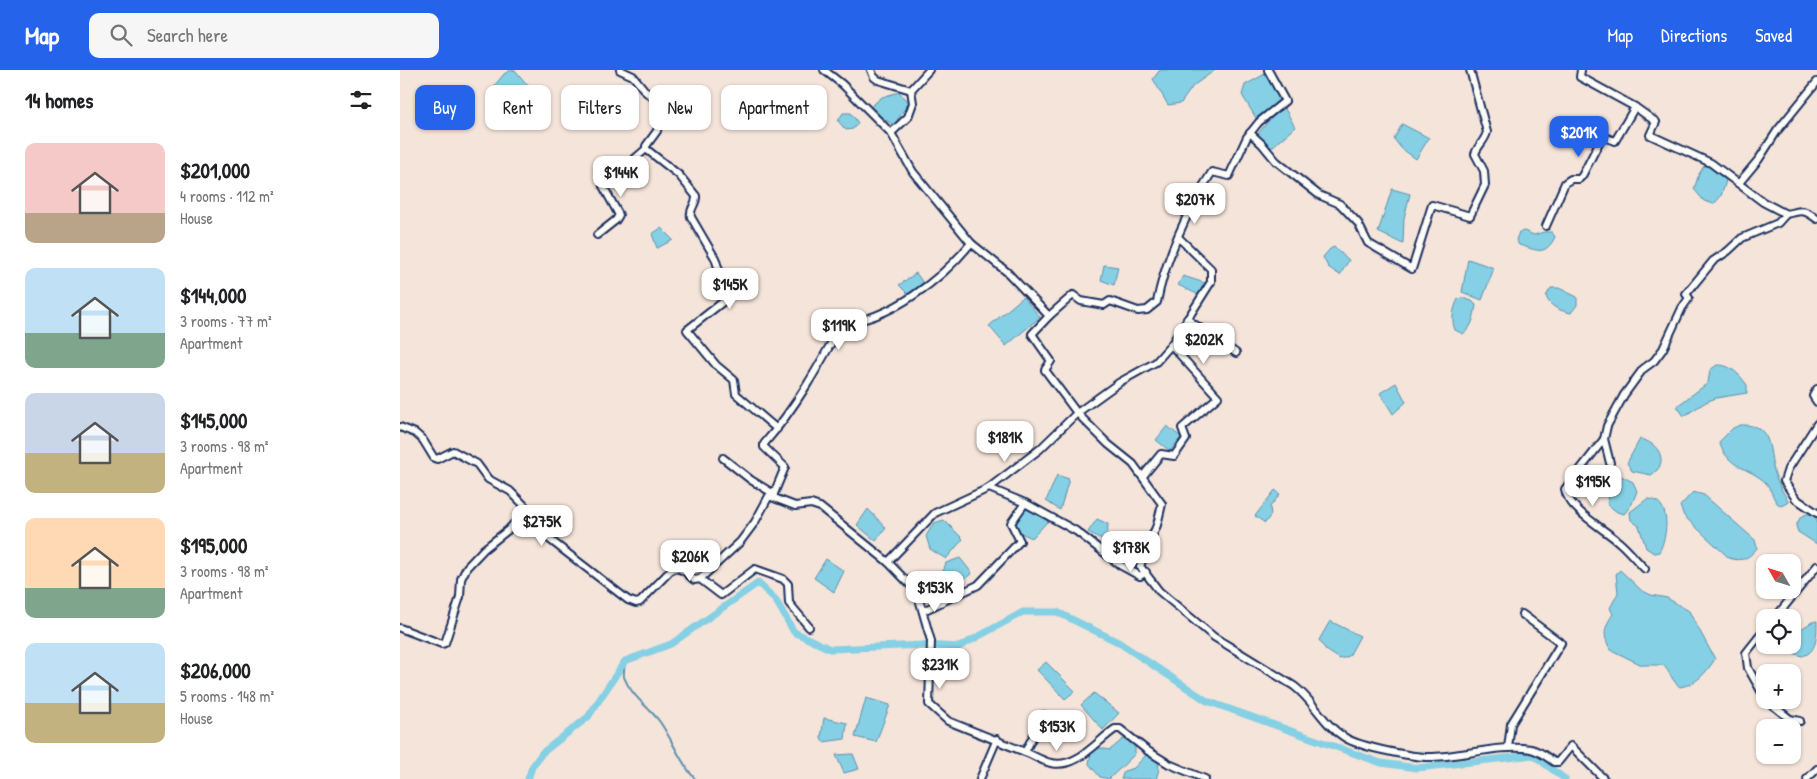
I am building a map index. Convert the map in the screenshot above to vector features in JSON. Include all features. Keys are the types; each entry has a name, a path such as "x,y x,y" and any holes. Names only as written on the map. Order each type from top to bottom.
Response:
{"street":[{"path":"597,235 616,220 619,215 603,186 646,149 646,146 657,131 660,118 665,112 666,107 646,92 633,76 620,70"},
{"path":"824,70 842,84 890,134 913,172 971,243 1007,272 1049,316"},
{"path":"871,70 874,77 878,80 911,90"},
{"path":"911,90 929,70"},
{"path":"1268,70 1285,101 1259,122 1250,134 1229,176 1212,172 1197,194 1161,283 1157,302 1147,310 1138,311 1110,301 1104,305 1081,301 1073,294 1032,334 1051,361 1045,370 1077,413 1143,476 1162,504 1140,566 1159,591 1214,637 1234,651 1268,668 1306,695 1323,720 1345,738 1377,748 1430,757 1508,748 1532,750 1544,754 1554,762 1558,762 1571,746 1604,779"},
{"path":"1250,134 1262,144 1276,162 1320,195 1340,204 1358,222 1368,243 1412,269 1432,205 1470,216 1485,186 1484,171 1475,154 1485,140 1487,132 1470,70"},
{"path":"1580,70 1580,77 1636,107 1656,122 1650,135 1711,163 1763,202 1786,214"},
{"path":"1738,183 1759,159 1784,122 1817,82"},
{"path":"890,134 908,117 914,104 911,90"},
{"path":"1546,226 1565,183 1571,179 1579,179 1582,176 1600,141 1604,137 1615,141 1636,107"},
{"path":"646,149 679,175 696,196 690,212 691,217 715,258 727,295 724,301 687,330 716,365 734,380 736,394 777,429"},
{"path":"1610,463 1604,439 1605,432 1624,394 1643,369 1648,367 1663,349 1682,308 1689,298 1686,294 1706,266 1742,238 1778,224 1786,214 1800,210 1807,211 1817,219"},
{"path":"888,562 935,513 989,488 1040,449 1077,413 1120,382 1156,362 1171,345 1211,282 1210,269 1179,238"},
{"path":"522,515 522,518 628,600 636,603 640,602 672,569 679,568 694,580 700,579 740,542 755,522 767,497 773,495 786,467 764,447 764,444 804,392 842,323 859,322 880,314 915,294 960,256 971,243"},
{"path":"1187,319 1236,353"},
{"path":"1143,476 1162,453 1174,456 1186,439 1182,428 1218,398 1171,345"},
{"path":"1817,389 1814,396 1817,402"},
{"path":"1817,424 1788,470 1784,481 1796,499 1817,513"},
{"path":"400,427 415,433 423,440 434,458 437,459 453,452 477,464 488,479 510,491 524,505 522,515 508,530 484,549 468,567 461,580 460,597 445,643 400,628"},
{"path":"1604,439 1565,489 1566,495 1576,508 1620,543 1645,569"},
{"path":"722,458 773,495 795,506 811,504 820,507 888,562 917,592 931,641 929,704 948,721 1051,763 1069,762 1088,751 1115,729 1120,729 1148,751 1169,764 1204,779"},
{"path":"989,488 1076,530 1101,551 1140,576 1146,572"},
{"path":"923,611 978,585 1020,541 1011,523 1025,504"},
{"path":"1782,609 1817,566"},
{"path":"700,579 721,595 755,569 783,579 788,584 789,603 809,628"},
{"path":"1508,748 1511,724 1561,643 1522,614"},
{"path":"1756,641 1746,653 1748,668 1756,682"},
{"path":"1778,709 1790,719"},
{"path":"1025,752 1044,715"},
{"path":"980,779 997,740"},
{"path":"1807,779 1817,770"}],"water":[{"path":"515,70 527,85 495,85 504,74"},
{"path":"1160,70 1215,70 1193,86 1181,103 1168,105 1153,79"},
{"path":"1265,74 1280,100 1256,118 1242,95 1245,85"},
{"path":"899,92 909,102 894,125 868,109 882,97"},
{"path":"1284,107 1295,127 1271,148 1257,135 1270,119"},
{"path":"843,113 851,113 858,123 853,129 846,130 838,121"},
{"path":"1402,124 1429,138 1416,159 1401,148 1394,139"},
{"path":"1704,166 1708,166 1726,181 1721,196 1714,204 1704,201 1694,189"},
{"path":"1392,189 1410,194 1404,218 1403,244 1378,232"},
{"path":"661,228 673,240 657,248 652,234"},
{"path":"1524,231 1534,235 1552,232 1555,237 1544,250 1536,250 1519,245 1516,240 1519,232"},
{"path":"1334,247 1349,260 1340,275 1328,267 1323,257"},
{"path":"1468,259 1494,268 1482,300 1462,292"},
{"path":"1104,265 1118,267 1114,285 1101,280"},
{"path":"916,273 923,283 908,294 899,285"},
{"path":"1183,276 1208,284 1201,296 1178,285"},
{"path":"1551,288 1559,288 1577,297 1577,305 1571,313 1559,310 1550,303 1546,296"},
{"path":"1023,297 1040,317 1006,346 989,326"},
{"path":"1462,298 1472,301 1476,305 1471,325 1463,334 1455,330 1453,318 1456,303 1458,299"},
{"path":"1717,365 1726,366 1738,374 1747,385 1747,393 1716,398 1684,416 1677,406 1708,383 1710,370"},
{"path":"1396,383 1406,402 1393,414 1380,393"},
{"path":"1740,425 1760,429 1765,435 1776,477 1789,502 1781,506 1778,504 1766,483 1734,463 1723,451 1719,442 1733,428"},
{"path":"1167,426 1181,437 1170,451 1156,440"},
{"path":"1640,439 1652,444 1660,454 1660,465 1651,475 1632,471 1627,463"},
{"path":"1617,474 1633,482 1637,491 1632,504 1624,514 1617,512 1607,504 1613,477"},
{"path":"1057,475 1069,479 1060,510 1046,501"},
{"path":"1275,490 1280,494 1270,507 1271,515 1265,523 1255,516"},
{"path":"1693,492 1704,495 1755,540 1757,548 1751,555 1745,559 1738,560 1729,558 1684,516 1680,506"},
{"path":"1647,499 1655,500 1661,505 1666,519 1662,545 1659,552 1654,553 1646,548 1639,526 1631,520 1630,512"},
{"path":"1026,507 1048,521 1032,538 1021,533 1016,524"},
{"path":"868,509 886,528 876,541 857,525"},
{"path":"1806,514 1811,514 1817,518 1817,544 1798,532 1796,526 1800,518"},
{"path":"1097,519 1108,524 1107,542 1088,532"},
{"path":"944,520 963,539 946,559 930,549 926,536 934,523"},
{"path":"960,558 972,573 955,587 942,574 946,563"},
{"path":"826,559 844,571 834,592 814,578"},
{"path":"1620,570 1641,590 1651,595 1667,598 1689,611 1715,659 1696,681 1680,687 1663,665 1642,665 1611,650 1606,640 1605,632 1613,614 1610,608 1618,593 1616,574"},
{"path":"934,578 941,579 947,590 942,596 936,598 928,584"},
{"path":"1330,621 1360,636 1349,656 1340,659 1326,650 1319,640"},
{"path":"1817,621 1817,632 1813,648 1802,656 1796,654 1801,654 1801,629"},
{"path":"1046,662 1075,691 1065,699 1037,670"},
{"path":"1094,693 1119,713 1103,730 1081,705"},
{"path":"866,698 890,705 876,742 855,737"},
{"path":"824,718 847,723 845,739 823,742 821,737"},
{"path":"1123,739 1131,741 1135,746 1135,754 1109,779 1100,777 1089,764 1091,752 1099,748 1110,750"},
{"path":"853,754 859,769 844,773 836,755"},
{"path":"1146,755 1149,755 1158,762 1159,769 1156,779 1121,779 1124,771 1134,768"}],"waterway":[{"path":"528,779 532,767 542,753 588,717 625,661 671,644 758,583 775,599 794,632 830,649 924,645 959,647 1023,612 1057,612 1118,642 1207,701 1381,763 1417,768 1533,755 1565,779"},
{"path":"625,661 624,677 627,684 660,722 685,766 695,779"}]}
